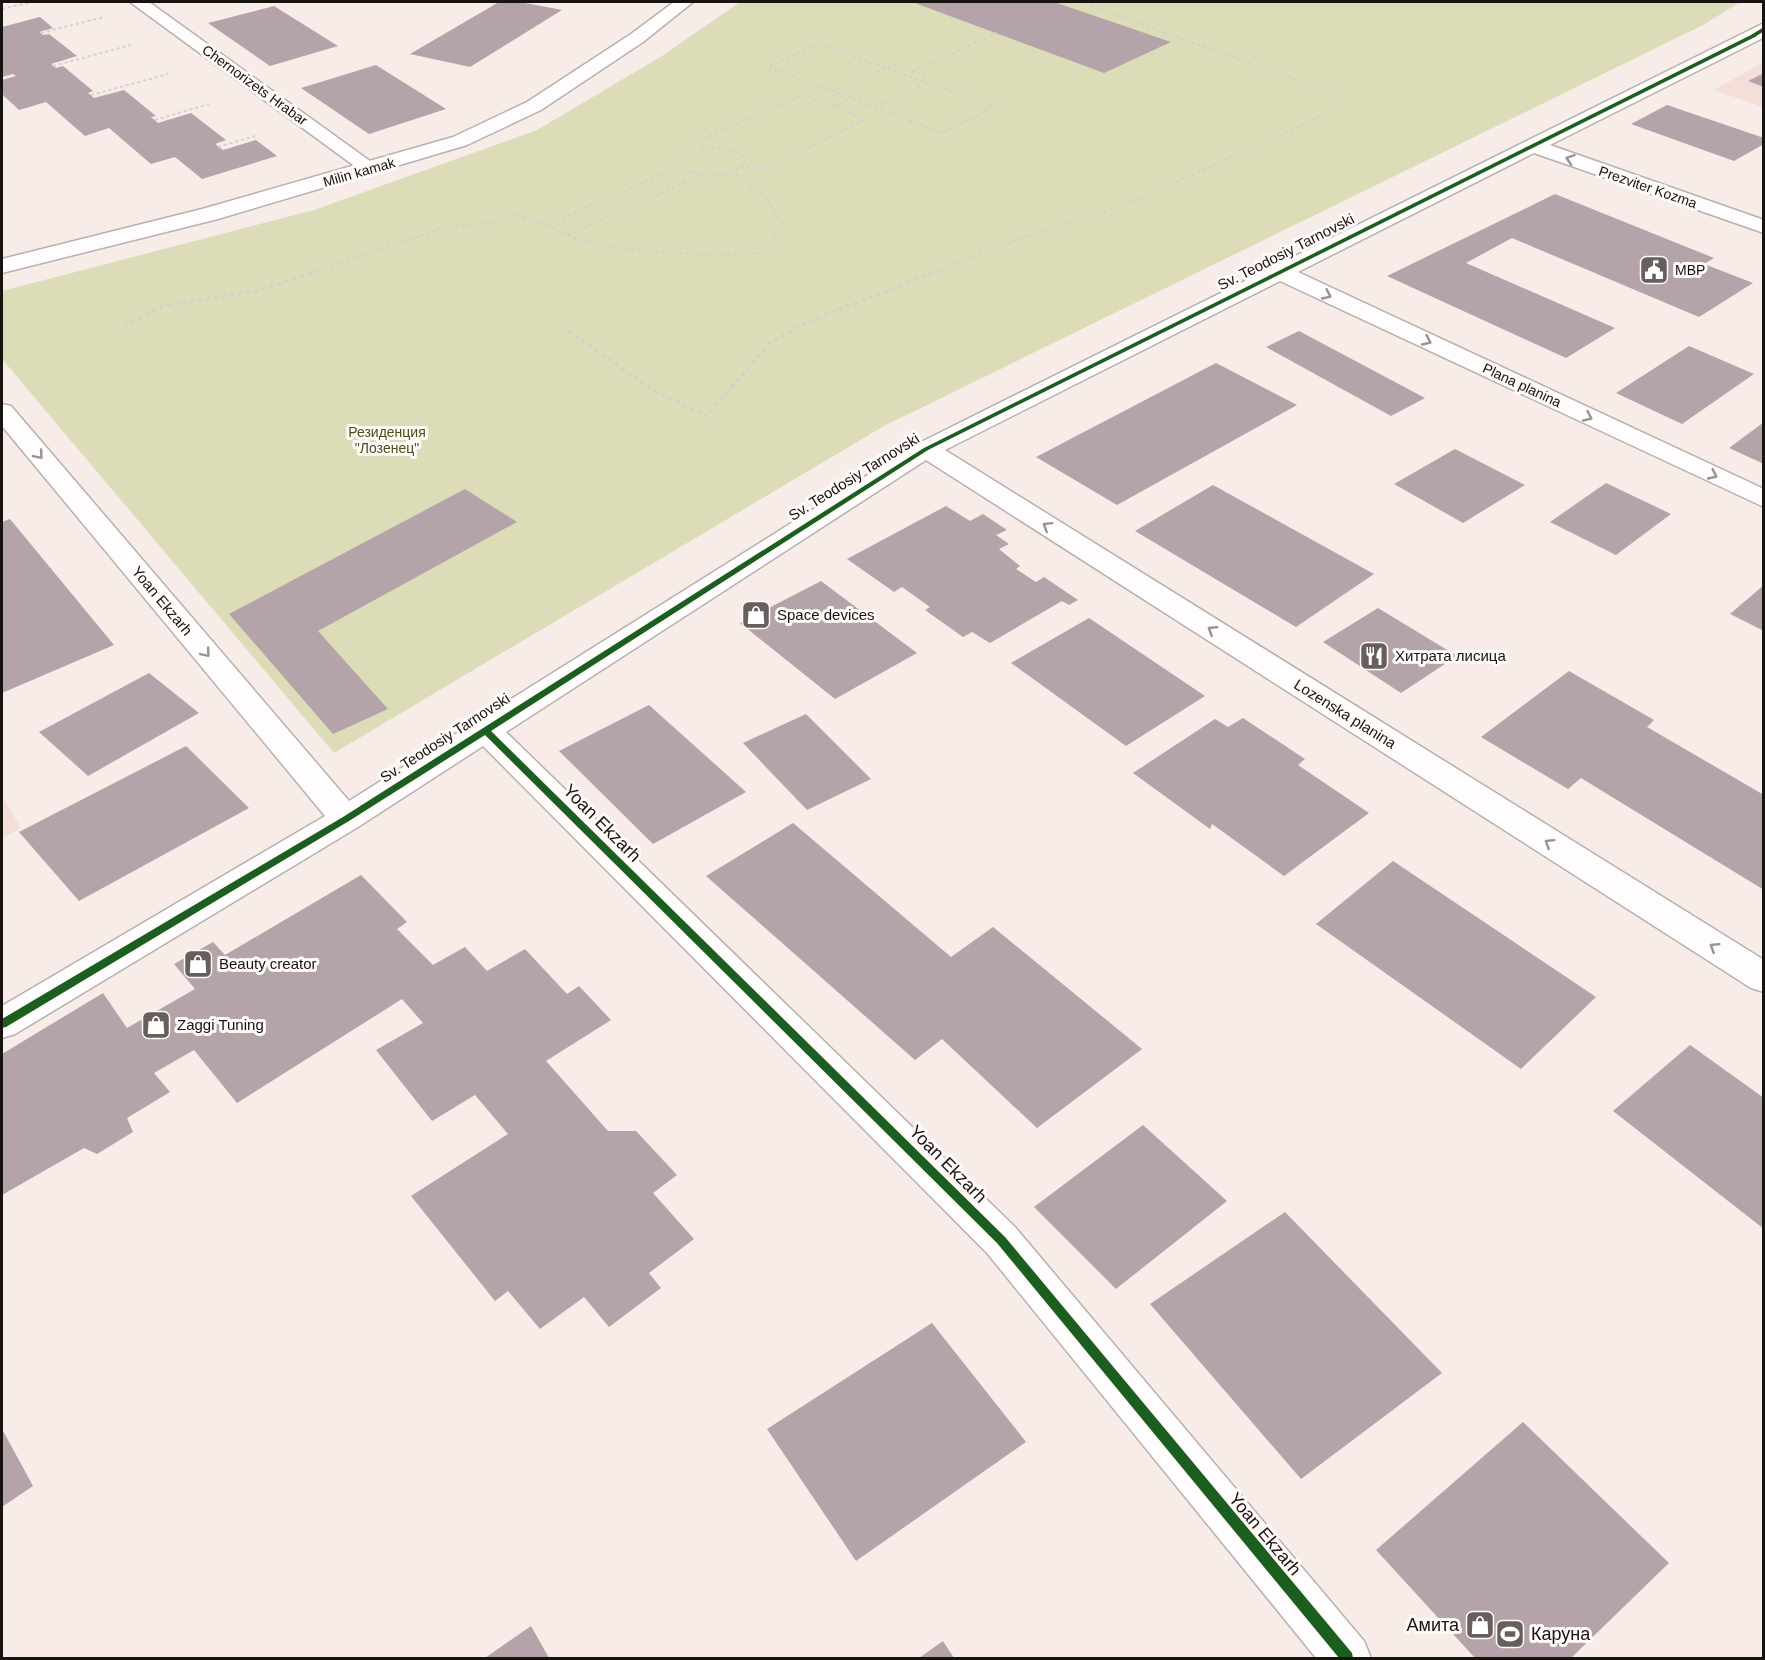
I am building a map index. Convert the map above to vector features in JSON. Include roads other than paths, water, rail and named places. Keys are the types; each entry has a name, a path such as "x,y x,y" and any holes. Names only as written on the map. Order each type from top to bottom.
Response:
{"street":[{"name":"Chernorizets Hrabar","path":"138,2 371,169"},
{"name":"Milin kamak","path":"2,266 210,214 371,169 460,141 534,106 637,38 684,2"},
{"name":"Sv. Teodosiy Tarnovski","path":"2,1024 346,819 926,449 1760,34"},
{"name":"Prezviter Kozma","path":"1533,146 1764,227"},
{"name":"Plana planina","path":"1280,272 1764,499"},
{"name":"Yoan Ekzarh","path":"2,411 346,819"},
{"name":"Lozenska planina","path":"926,449 1764,978"},
{"name":"Yoan Ekzarh","path":"485,730 1001,1240 1347,1659"}],"place":[{"name":"МВР","path":"1654,270"},
{"name":"Space devices","path":"756,615"},
{"name":"Хитрата лисица","path":"1374,656"},
{"name":"Beauty creator","path":"198,964"},
{"name":"Zaggi Tuning","path":"156,1025"},
{"name":"Амита","path":"1480,1625"},
{"name":"Каруна","path":"1510,1634"}],"park label":[{"name":"Резиденция \"Лозенец\"","path":"387,440"}]}
